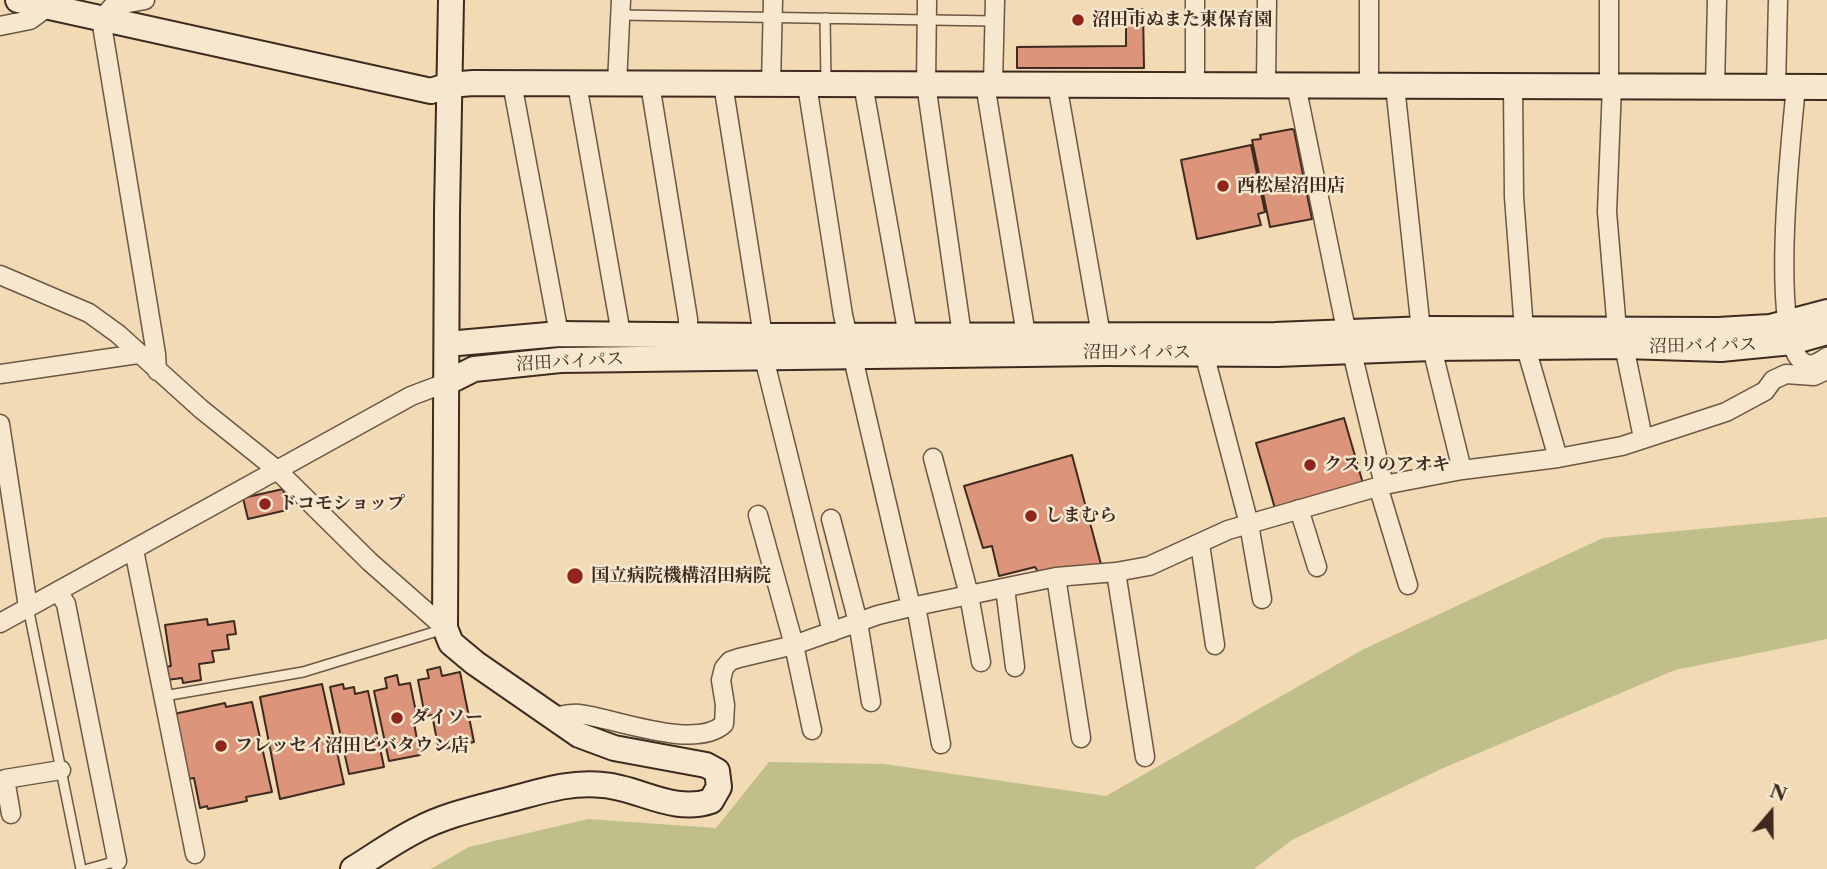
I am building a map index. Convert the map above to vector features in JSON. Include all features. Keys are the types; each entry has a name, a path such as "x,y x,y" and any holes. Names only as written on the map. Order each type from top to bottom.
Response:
{"street":[{"path":"19,0 431,91 449,85 512,83 1827,87"},
{"path":"145,0 113,6 102,19 157,371"},
{"path":"353,869 417,830 465,811 569,785 600,784 620,787 657,800 690,806 711,801 719,787 717,771 706,765 614,748 579,735 475,663 451,643 445,628 451,0"},
{"path":"927,0 926,84 962,335"},
{"path":"995,0 989,84 1026,335"},
{"path":"1195,0 1195,84"},
{"path":"1266,85 1267,0"},
{"path":"1369,0 1369,86"},
{"path":"1609,0 1610,86 1606,212 1621,338 1643,438"},
{"path":"1715,87 1717,0"},
{"path":"1778,0 1786,87 1784,226 1790,332 1796,356 1804,363 1813,365 1827,357"},
{"path":"0,26 30,20 48,6"},
{"path":"617,84 620,7"},
{"path":"771,84 773,9"},
{"path":"512,83 559,334"},
{"path":"577,84 621,334"},
{"path":"650,84 688,319 688,335"},
{"path":"723,84 763,347 832,632"},
{"path":"863,84 908,335"},
{"path":"1057,84 1101,335"},
{"path":"816,85 850,346 914,606 942,744"},
{"path":"1296,85 1381,486 1408,585"},
{"path":"1395,86 1427,339 1462,470"},
{"path":"1513,86 1514,197 1525,339 1558,458"},
{"path":"0,275 89,313 118,334 201,409 277,470 370,562 445,628"},
{"name":"沼田バイパス","path":"1790,332 1827,312"},
{"name":"沼田バイパス","path":"447,382 474,369 560,360 763,347 850,346 1204,353 1350,342 1621,338 1770,327 1790,332 1827,332"},
{"name":"沼田バイパス","path":"447,344 559,334 621,334 688,335 763,347"},
{"name":"沼田バイパス","path":"850,346 908,335 1275,335 1350,342"},
{"path":"1204,353 1249,524 1262,599"},
{"path":"0,374 138,354"},
{"path":"552,717 578,713 622,725 671,733 708,734 717,731 724,724 725,705 721,680 723,668 730,661 794,645 914,606 1056,578 1149,566 1228,530 1381,486 1462,470 1558,458 1622,446 1726,412 1765,391 1773,380 1786,374 1814,376 1827,370"},
{"path":"0,623 411,396 447,382"},
{"path":"0,424 28,607"},
{"path":"933,458 969,595 981,662"},
{"path":"1299,509 1317,567"},
{"path":"758,515 794,645 812,730"},
{"path":"831,519 858,622 871,702"},
{"path":"1200,544 1215,645"},
{"path":"134,550 195,853"},
{"path":"1116,572 1145,757"},
{"path":"1056,578 1081,738"},
{"path":"1005,588 1015,667"},
{"path":"58,591 66,604 117,861"},
{"path":"10,814 5,779 61,770"}],"lane":[{"path":"620,7 773,9 825,18 994,20"},
{"path":"816,85 825,18"},
{"path":"28,607 81,869"},
{"path":"164,696 303,672 445,628"},
{"path":"88,869 117,861"}],"shaded area":[{"path":"1827,517 1827,639 1675,670 1441,769 1292,840 1254,869 431,869 469,847 588,819 716,828 769,762 884,764 1106,796 1364,649 1603,538"}],"building":[{"path":"1126,9 1143,9 1144,68 1017,68 1017,47 1126,46"},
{"path":"1292,129 1312,219 1270,227 1252,140 1261,139 1260,135"},
{"name":"西松屋沼田店","path":"1251,145 1265,212 1258,214 1261,225 1197,239 1181,160"},
{"name":"クスリのアオキ","path":"1344,418 1364,487 1276,512 1256,443"},
{"name":"しまむら","path":"1072,455 1102,568 1039,573 1035,567 999,576 992,546 983,548 964,486"},
{"name":"ドコモショップ","path":"283,489 287,510 248,519 243,498"},
{"path":"207,619 208,625 234,621 236,634 227,635 229,649 212,651 214,662 199,664 201,680 183,683 182,678 167,680 165,667 171,666 165,625"},
{"path":"440,667 442,676 460,672 474,742 439,750 432,715 425,716 418,680 429,678 427,670"},
{"name":"ダイソー","path":"397,675 399,685 410,683 417,717 413,718 420,755 389,761 374,691 387,688 385,678"},
{"path":"322,684 344,784 280,799 260,697"},
{"path":"343,684 344,689 354,687 355,694 368,691 384,767 349,774 330,687"},
{"name":"フレッセイ沼田ビバタウン店","path":"252,702 272,792 246,797 247,801 208,809 207,806 200,808 194,778 188,779 174,714 225,703 226,707"}],"place":[{"name":"沼田市ぬまた東保育園","path":"1078,20"},
{"name":"西松屋沼田店","path":"1223,186"},
{"name":"クスリのアオキ","path":"1310,465"},
{"name":"ドコモショップ","path":"265,504"},
{"name":"しまむら","path":"1031,516"},
{"name":"国立病院機構沼田病院","path":"575,576"},
{"name":"ダイソー","path":"397,718"},
{"name":"フレッセイ沼田ビバタウン店","path":"221,746"}]}
